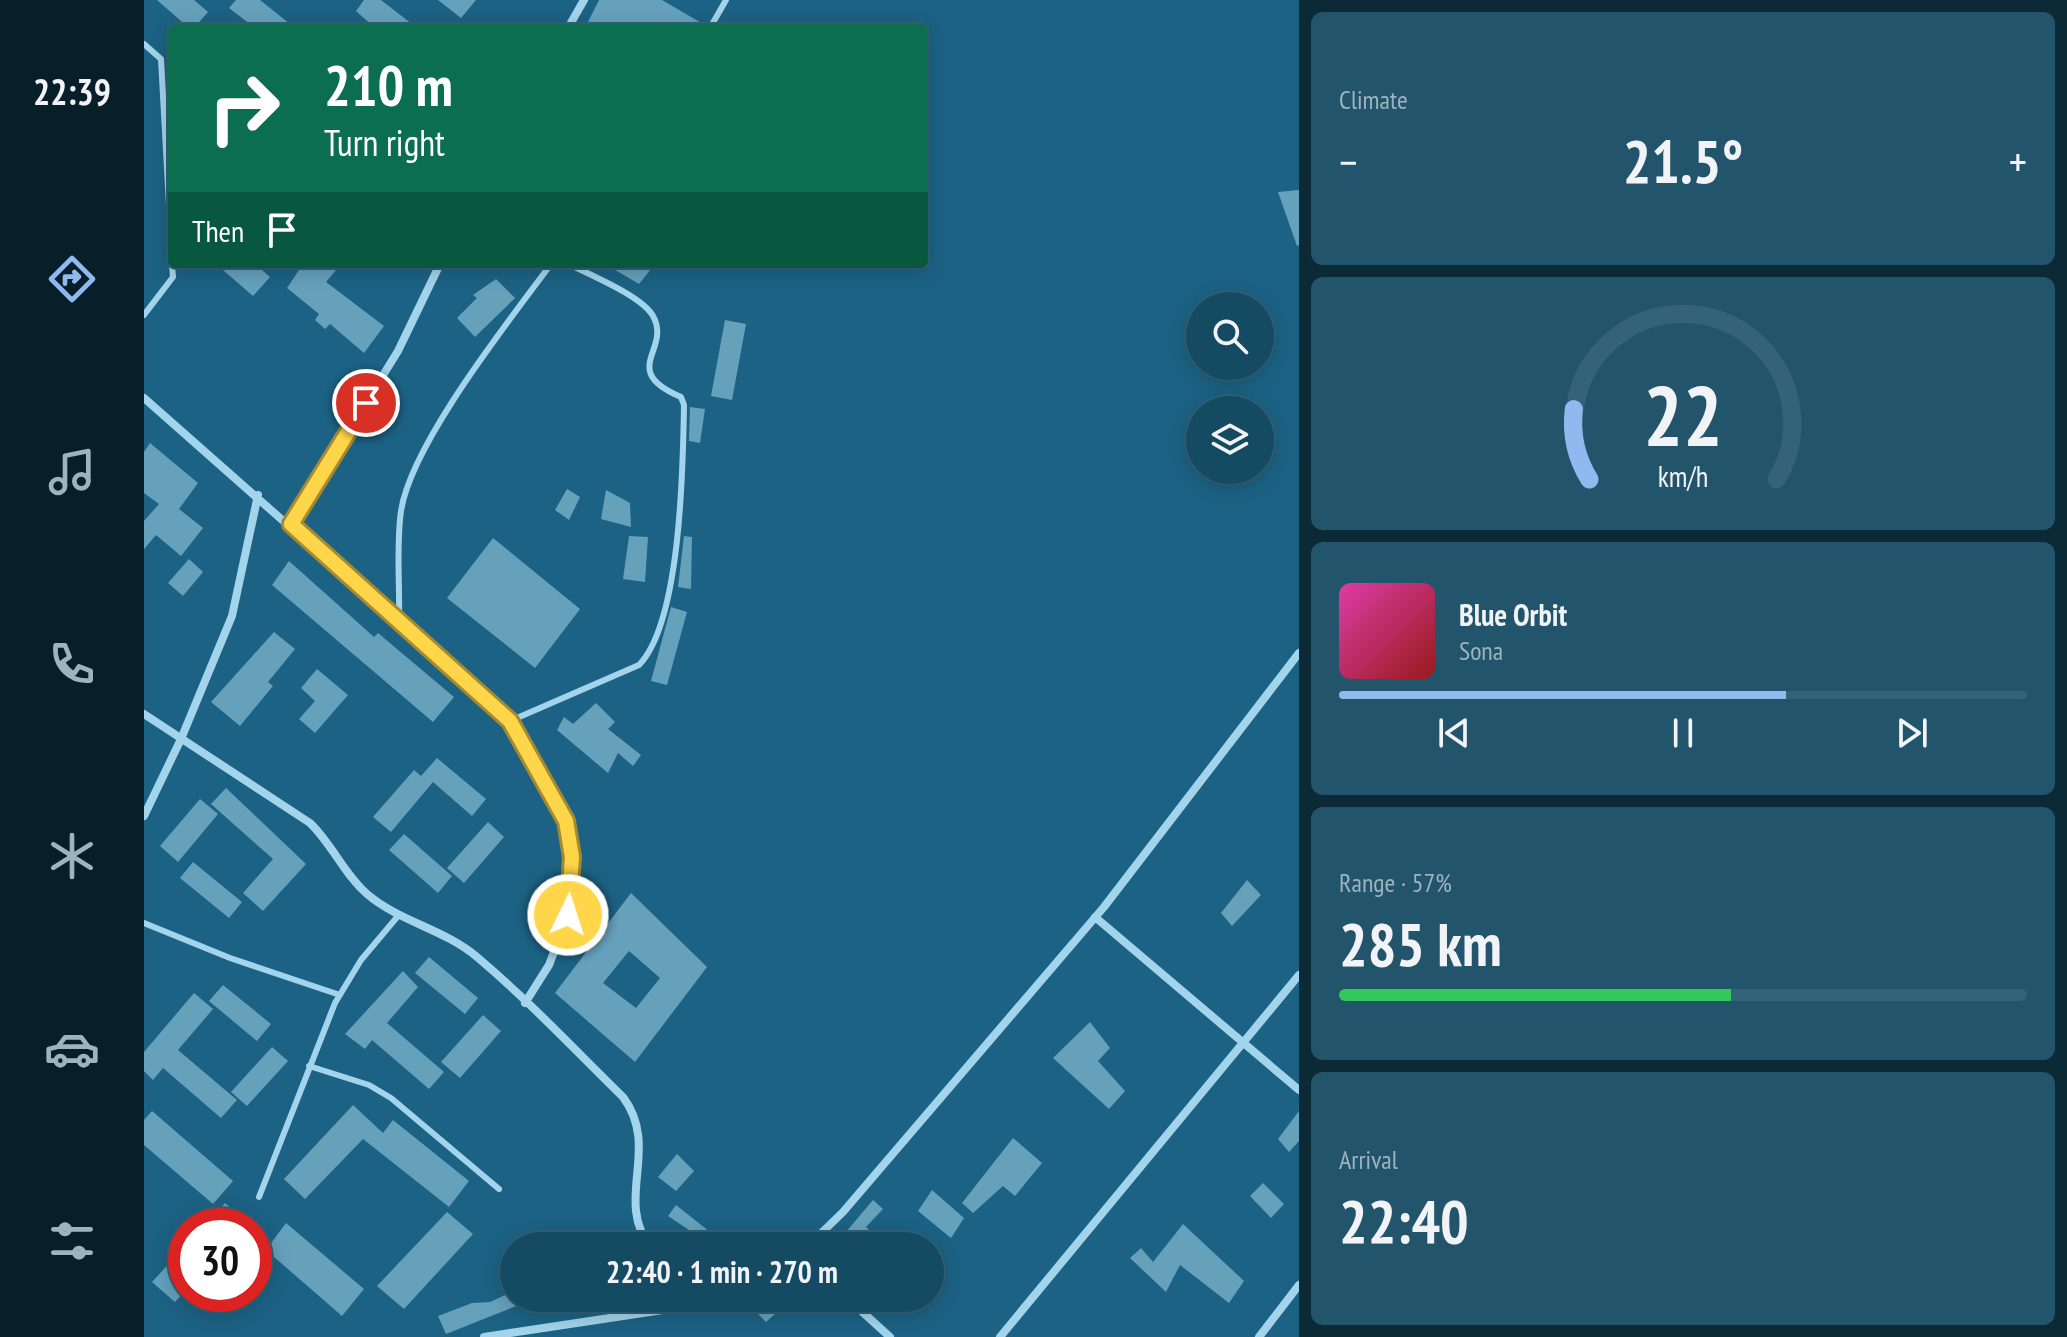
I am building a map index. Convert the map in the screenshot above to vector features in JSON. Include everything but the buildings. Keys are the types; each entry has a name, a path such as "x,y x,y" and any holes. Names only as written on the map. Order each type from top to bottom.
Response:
{"street":[{"path":"570,24 584,0"},
{"path":"291,524 398,351 438,268"},
{"path":"144,398 291,524 510,721 566,821 572,857 568,915 549,965 525,1003"},
{"path":"146,812 181,739 232,616 258,495"},
{"path":"822,1232 843,1212 1095,917 1299,653"},
{"path":"144,714 310,823 326,838 366,893 398,916 448,937 477,957 623,1097 636,1115 640,1134 636,1211 641,1232"},
{"path":"144,794 146,812"},
{"path":"1095,917 1243,1042 1263,1063 1299,1090"},
{"path":"1000,1337 1299,975"},
{"path":"1259,1337 1299,1285"},
{"path":"484,1337 627,1312"},
{"path":"862,1312 890,1337"}],"lane":[{"path":"712,24 726,0"},
{"path":"144,44 161,59 168,188"},
{"path":"144,315 173,277 172,268"},
{"path":"399,622 401,510 413,474 453,403 548,268"},
{"path":"510,721 628,671 649,655 667,596 675,552 682,492 684,405 681,397 660,389 653,380 649,367 657,327 653,315 640,302 576,268"},
{"path":"259,1197 340,995 361,960 398,916"},
{"path":"144,923 230,958 340,995"},
{"path":"309,1066 369,1085 391,1098 499,1189"}],"route":[{"path":"366,403 291,524 510,721 566,821 572,857 568,915"}]}
